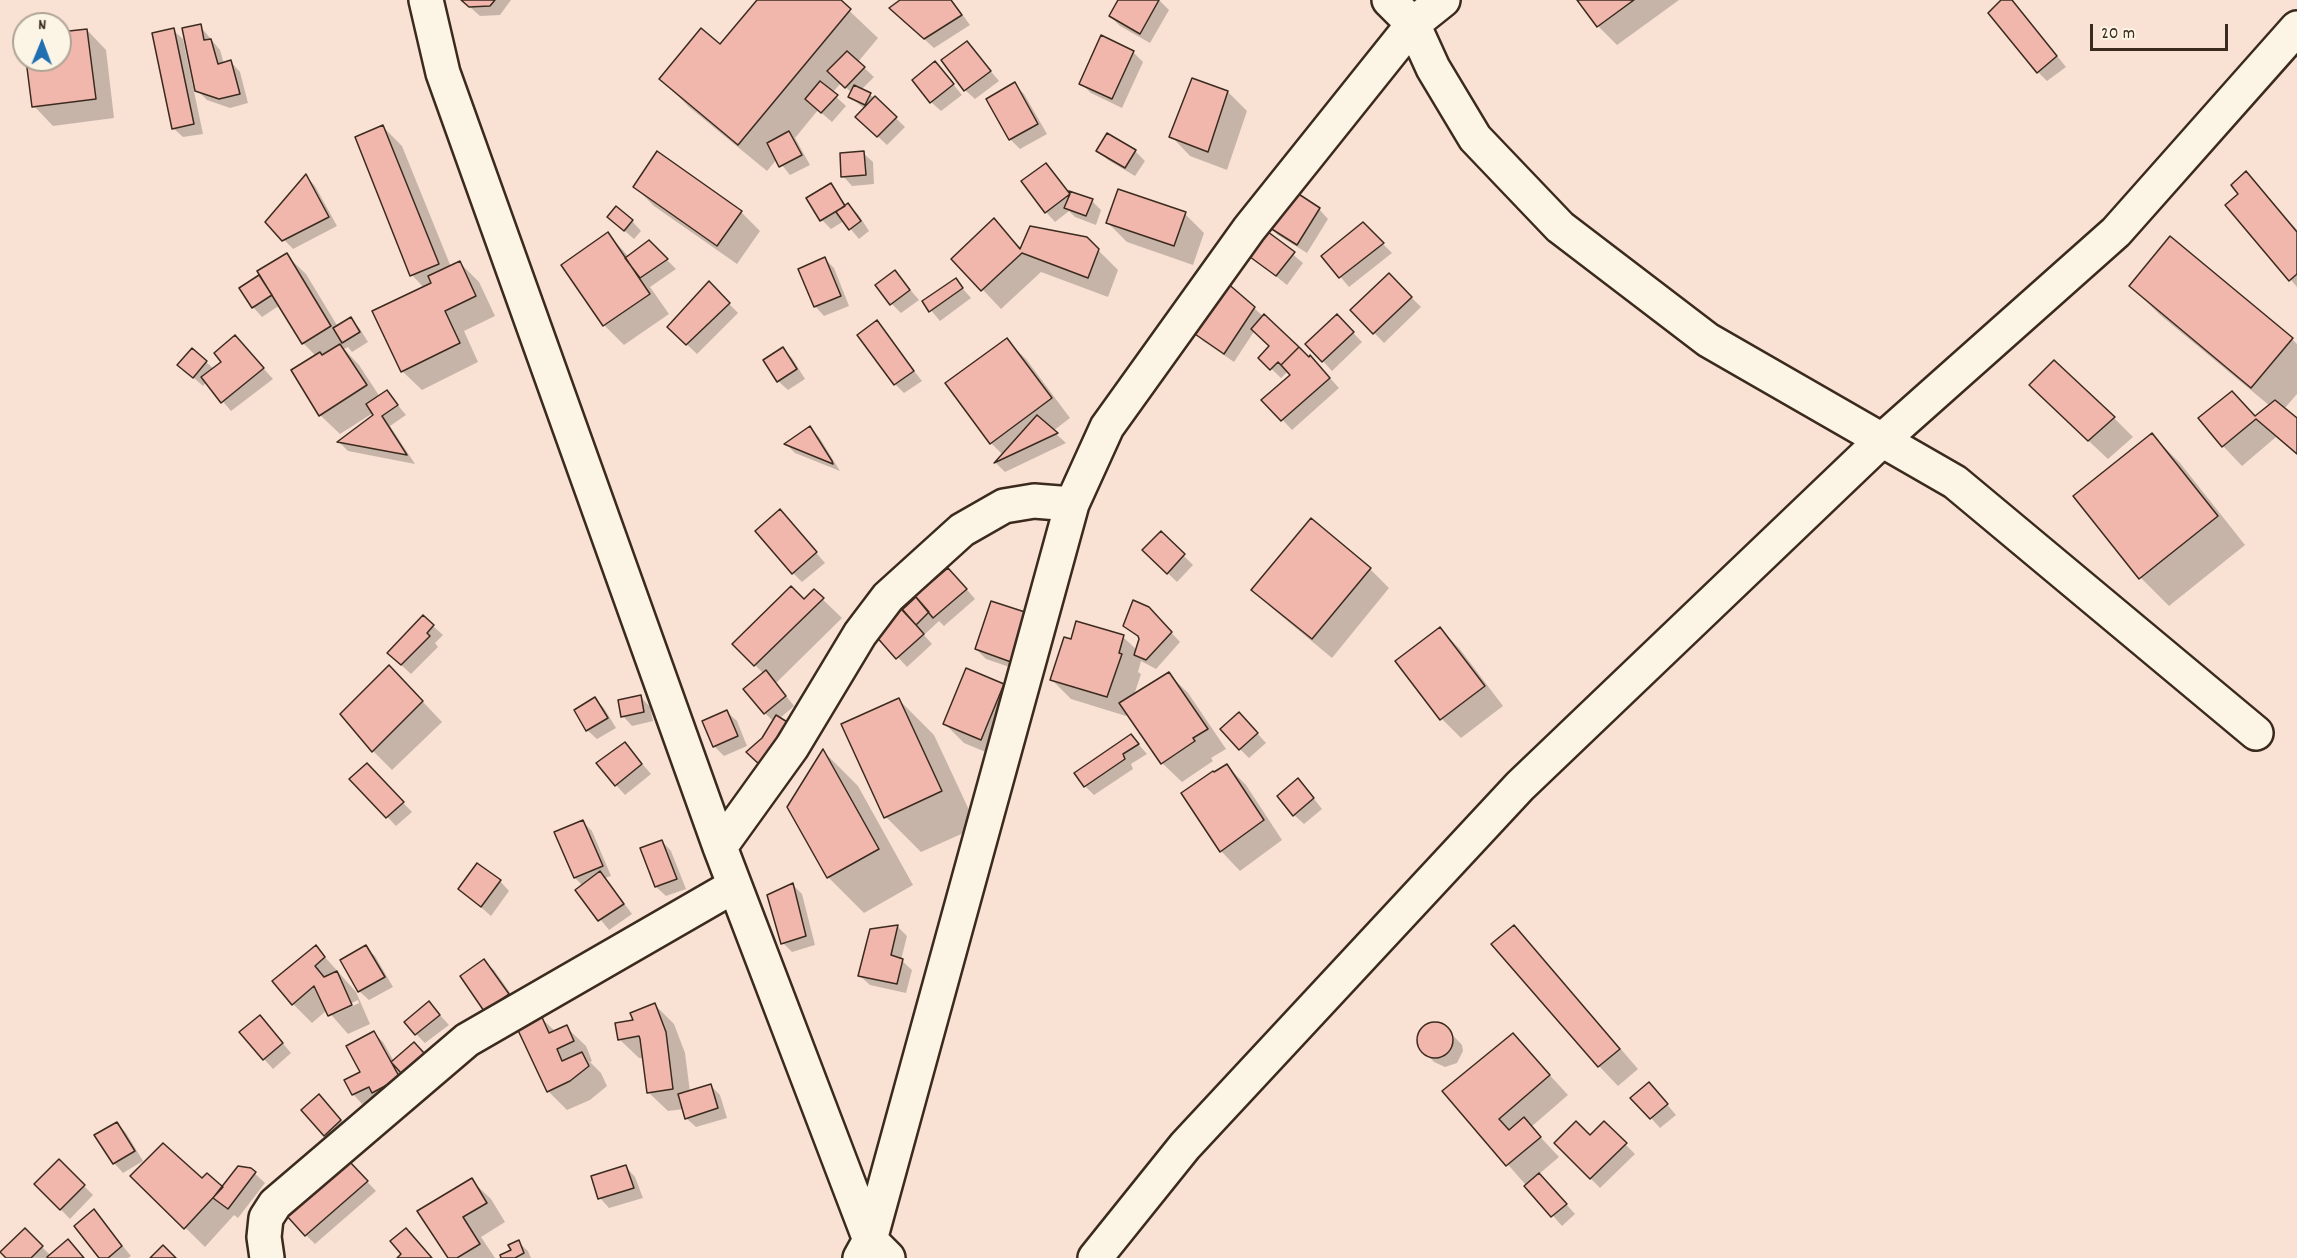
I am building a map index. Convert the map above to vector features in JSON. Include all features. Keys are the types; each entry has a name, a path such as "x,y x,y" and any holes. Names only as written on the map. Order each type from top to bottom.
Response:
{"street":[{"path":"426,0 443,73 734,886 872,1252"},
{"path":"1389,0 1413,24 1433,68 1475,138 1560,227 1708,340 1955,482 2256,734"},
{"path":"872,1252 1072,504 1107,427 1249,229 1413,24 1443,0"},
{"path":"1095,1258 1185,1146 1520,786 1881,441 2116,232 2297,28"},
{"path":"720,847 792,747 860,634 888,597 962,530 1004,506 1034,501 1072,504"},
{"path":"267,1258 264,1237 266,1218 274,1204 467,1040 734,886"}],"building":[{"path":"461,0 495,0 490,6 469,7"},
{"path":"757,0 841,0 851,9 738,145 659,79 701,28 720,44"},
{"path":"900,0 951,0 962,15 924,39 889,8"},
{"path":"1118,0 1159,0 1140,34 1109,16"},
{"path":"1577,0 1634,0 1597,27"},
{"path":"2001,0 2012,0 2057,56 2037,73 1988,13"},
{"path":"201,24 204,40 211,39 218,64 231,60 240,94 219,99 195,91 182,28"},
{"path":"174,28 194,124 172,129 152,33"},
{"path":"87,29 96,99 32,107 28,72 72,72 72,31"},
{"path":"1101,35 1134,51 1112,99 1079,84"},
{"path":"967,41 991,71 964,91 941,60"},
{"path":"847,51 865,67 845,88 827,71"},
{"path":"935,61 954,84 930,103 912,80"},
{"path":"1192,78 1228,91 1208,152 1169,137"},
{"path":"820,81 838,95 821,113 805,99"},
{"path":"1015,82 1038,124 1009,140 986,99"},
{"path":"854,85 871,93 865,105 848,97"},
{"path":"875,96 897,117 877,137 855,117"},
{"path":"383,125 439,264 410,276 355,137"},
{"path":"789,131 802,155 779,167 767,143"},
{"path":"1107,133 1136,150 1125,168 1096,151"},
{"path":"657,151 742,211 717,246 633,187"},
{"path":"864,151 866,175 841,177 840,153"},
{"path":"1046,163 1070,194 1045,213 1021,181"},
{"path":"2246,171 2297,232 2297,274 2289,281 2225,205 2238,194 2231,185"},
{"path":"306,174 329,217 282,241 265,222"},
{"path":"831,183 845,206 820,221 806,198"},
{"path":"1118,189 1186,212 1174,246 1106,223"},
{"path":"1291,189 1320,208 1297,245 1267,226"},
{"path":"1069,191 1093,199 1086,216 1064,208 1070,194"},
{"path":"848,203 861,221 849,230 836,212"},
{"path":"616,206 633,220 624,231 607,217"},
{"path":"994,218 1020,249 1030,226 1087,237 1099,249 1088,278 1022,253 981,291 951,259"},
{"path":"1363,222 1384,243 1339,278 1321,256"},
{"path":"1264,229 1295,252 1276,276 1246,254"},
{"path":"608,232 650,294 603,326 561,265"},
{"path":"2170,236 2293,338 2251,388 2129,286"},
{"path":"649,240 668,259 640,278 625,258"},
{"path":"287,253 331,326 302,344 257,271"},
{"path":"825,257 841,296 814,307 798,269"},
{"path":"460,261 476,296 445,311 460,343 401,372 372,311 431,283 428,276"},
{"path":"895,270 910,290 890,305 875,285"},
{"path":"1389,273 1412,297 1373,334 1350,310"},
{"path":"259,275 272,295 252,308 239,288"},
{"path":"956,278 963,288 929,312 922,301"},
{"path":"709,281 730,303 686,345 667,327"},
{"path":"1226,282 1255,307 1224,354 1192,332"},
{"path":"1264,314 1299,347 1281,365 1278,362 1270,370 1258,358 1269,346 1251,329"},
{"path":"1337,314 1354,332 1322,362 1305,344"},
{"path":"351,317 360,332 342,343 333,328"},
{"path":"877,320 914,371 894,385 857,335"},
{"path":"235,335 264,368 221,403 201,377 221,362 214,353"},
{"path":"1007,338 1052,398 990,444 945,383"},
{"path":"340,344 367,385 319,416 291,370 320,352 322,355"},
{"path":"783,347 797,369 777,382 763,360"},
{"path":"1299,347 1309,357 1310,355 1330,378 1281,421 1261,400 1290,375 1281,365"},
{"path":"192,348 207,361 193,378 177,365"},
{"path":"2054,360 2115,417 2088,441 2029,385"},
{"path":"387,390 398,405 382,416 407,455 337,442 373,415 366,404"},
{"path":"2232,391 2255,416 2275,400 2297,418 2297,454 2256,419 2222,447 2198,418"},
{"path":"1037,415 1058,433 994,463 995,462"},
{"path":"810,426 832,461 833,464 784,444"},
{"path":"2152,433 2218,516 2139,579 2073,496"},
{"path":"780,509 817,552 792,574 755,531"},
{"path":"1311,518 1371,568 1312,639 1251,590"},
{"path":"1161,531 1185,554 1167,574 1142,550"},
{"path":"948,568 967,589 933,618 915,596"},
{"path":"791,586 804,599 814,589 824,598 754,666 732,644"},
{"path":"916,597 929,612 916,625 902,610"},
{"path":"1133,600 1149,607 1172,632 1146,660 1134,655 1138,636 1123,626"},
{"path":"991,601 1028,613 1011,662 975,649"},
{"path":"902,609 924,634 896,659 874,634"},
{"path":"423,615 434,625 427,633 430,636 401,665 387,653"},
{"path":"1076,621 1124,635 1119,653 1122,654 1107,697 1050,680 1064,637 1071,639"},
{"path":"1440,627 1485,686 1440,720 1395,661"},
{"path":"389,665 423,701 372,752 340,714"},
{"path":"966,668 1004,684 981,740 943,724"},
{"path":"766,670 786,696 764,714 743,689"},
{"path":"1169,672 1208,729 1193,738 1195,741 1161,764 1119,703"},
{"path":"641,695 644,712 621,717 618,700"},
{"path":"595,697 608,718 586,731 574,710"},
{"path":"899,698 942,791 884,818 841,724"},
{"path":"727,710 738,736 713,747 702,721"},
{"path":"1239,712 1258,733 1239,750 1220,729"},
{"path":"776,715 797,728 761,766 746,752 762,738"},
{"path":"1131,734 1139,744 1123,754 1125,759 1084,787 1074,773"},
{"path":"625,742 642,764 615,786 596,763"},
{"path":"823,749 879,849 827,878 787,807"},
{"path":"367,763 404,802 386,818 349,779"},
{"path":"1227,764 1264,820 1220,852 1181,793"},
{"path":"1298,778 1314,798 1293,816 1277,796"},
{"path":"583,820 603,866 574,878 554,832"},
{"path":"662,840 677,879 655,887 640,848"},
{"path":"477,863 501,880 481,907 458,889"},
{"path":"600,871 624,904 598,921 575,890"},
{"path":"793,883 806,936 781,944 767,895"},
{"path":"898,925 891,955 903,959 897,984 858,976 870,929"},
{"path":"1514,925 1620,1049 1598,1067 1491,944"},
{"path":"316,945 325,957 315,966 324,977 337,971 352,1005 328,1016 314,986 292,1005 272,981"},
{"path":"366,945 385,977 358,992 340,960"},
{"path":"484,959 509,994 484,1011 460,976"},
{"path":"429,1001 440,1015 415,1035 404,1022"},
{"path":"655,1003 666,1032 673,1089 647,1093 639,1036 618,1040 615,1023 633,1020 630,1013"},
{"path":"260,1015 283,1043 263,1060 239,1032"},
{"path":"541,1015 549,1033 567,1025 574,1041 557,1049 562,1061 582,1052 589,1066 570,1081 547,1092 516,1026"},
{"path":"1435,1022 1448,1027 1453,1040 1448,1053 1435,1058 1422,1053 1417,1040 1422,1027"},
{"path":"374,1031 400,1078 372,1093 369,1087 352,1095 344,1080 360,1072 346,1046"},
{"path":"1513,1033 1550,1075 1499,1119 1509,1130 1524,1117 1541,1137 1506,1166 1442,1091"},
{"path":"414,1042 435,1065 413,1086 391,1062"},
{"path":"1649,1082 1668,1104 1650,1119 1630,1098"},
{"path":"711,1084 718,1108 685,1119 678,1094"},
{"path":"319,1094 341,1120 324,1136 301,1110"},
{"path":"1576,1121 1590,1135 1604,1121 1627,1143 1590,1179 1554,1143"},
{"path":"117,1122 135,1151 113,1164 94,1135"},
{"path":"163,1143 202,1178 207,1173 223,1187 184,1229 130,1176"},
{"path":"59,1159 85,1185 60,1210 34,1184"},
{"path":"349,1161 368,1181 305,1236 286,1215"},
{"path":"626,1165 634,1188 598,1199 591,1176"},
{"path":"238,1166 251,1168 256,1172 228,1209 213,1198"},
{"path":"1539,1173 1567,1204 1551,1217 1524,1186"},
{"path":"472,1178 487,1203 463,1217 480,1244 457,1258 448,1258 417,1211"},
{"path":"94,1209 122,1246 108,1258 99,1258 74,1226"},
{"path":"25,1228 43,1246 31,1258 6,1258 0,1252"},
{"path":"406,1228 432,1258 397,1258 401,1254 390,1241"},
{"path":"68,1239 84,1258 47,1257"},
{"path":"519,1240 524,1253 515,1258 501,1258 500,1255 511,1250 508,1245"},
{"path":"163,1245 176,1258 150,1258"}]}
